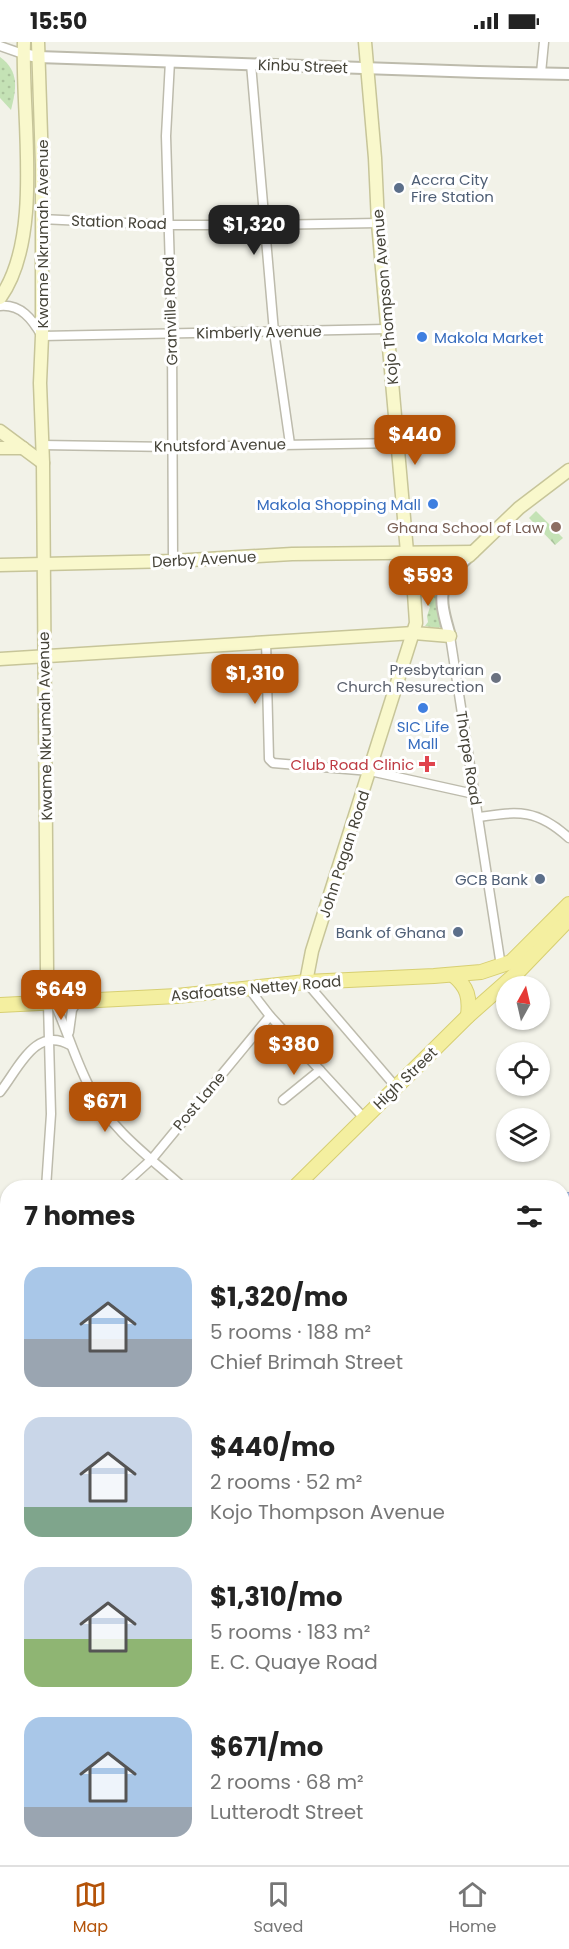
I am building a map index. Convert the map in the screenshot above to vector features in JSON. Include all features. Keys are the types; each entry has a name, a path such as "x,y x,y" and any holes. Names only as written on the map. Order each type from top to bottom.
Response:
{"main road":[{"name":"Kwame Nkrumah Avenue","path":"38,42 42,154 40,383 43,463 47,971 51,1002"},
{"name":"Kojo Thompson Avenue","path":"365,42 378,223 407,552"},
{"name":"Kwame Nkrumah Avenue","path":"0,298 6,290 23,241 26,218 24,48"},
{"path":"0,431 43,463"},
{"path":"0,448 41,445"},
{"path":"411,571 429,562 470,555 519,507 569,470"},
{"name":"Derby Avenue","path":"0,566 173,561 292,554 407,552 470,555"},
{"name":"John Pagan Road","path":"306,982 312,951 414,633 416,612 407,552"},
{"path":"445,558 447,579"},
{"path":"0,659 414,633 450,636"},
{"path":"510,966 569,904"},
{"path":"510,966 569,919"},
{"name":"Asafoatse Nettey Road","path":"0,1005 250,990 306,982 453,975 510,966"},
{"name":"High Street","path":"302,1180 468,1016 510,966"},
{"path":"453,975 466,988 469,995 468,1016"}],"street":[{"path":"541,73 544,42"},
{"path":"0,46 24,48"},
{"name":"Kinbu Street","path":"24,48 38,57 569,74"},
{"name":"Granville Road","path":"170,61 166,136 172,334 173,561"},
{"path":"251,64 274,332 290,444"},
{"name":"Station Road","path":"41,219 168,225 378,223"},
{"path":"0,306 16,308 26,313 42,336"},
{"name":"Kimberly Avenue","path":"42,336 387,329"},
{"name":"Knutsford Avenue","path":"41,445 173,447 398,443"},
{"path":"447,579 470,555"},
{"name":"Thorpe Road","path":"447,579 442,598 443,612 450,636 474,794 510,966"},
{"path":"267,641 271,761 370,771 474,794"},
{"path":"479,817 513,812 527,813 558,828 569,838"},
{"path":"306,982 396,1087"},
{"path":"250,990 270,1016 364,1118"},
{"path":"77,1001 72,1010 70,1045 92,1092 112,1121 175,1180"},
{"path":"51,1002 69,1034"},
{"path":"47,1180 51,1114 49,1040 51,1002"},
{"name":"Post Lane","path":"129,1180 152,1159 270,1016"},
{"path":"0,1092 33,1048 49,1040 60,1039 70,1045"},
{"path":"283,1100 320,1070"}],"green space":[{"path":"0,57 11,68 14,75 15,88 11,110 0,98"},
{"path":"536,511 563,538 555,545 529,518"},
{"path":"439,562 443,572 436,596 441,625 439,628 425,626 428,622 430,607 427,604 423,569 433,567"}],"place":[{"name":"Accra City Fire Station","path":"399,188"},
{"name":"Makola Market","path":"422,337"},
{"name":"Makola Shopping Mall","path":"433,504"},
{"name":"Ghana School of Law","path":"556,527"},
{"name":"Presbytarian Church Resurection","path":"496,678"},
{"name":"SIC Life Mall","path":"423,708"},
{"name":"Club Road Clinic","path":"427,764"},
{"name":"GCB Bank","path":"540,879"},
{"name":"Bank of Ghana","path":"458,932"}]}
